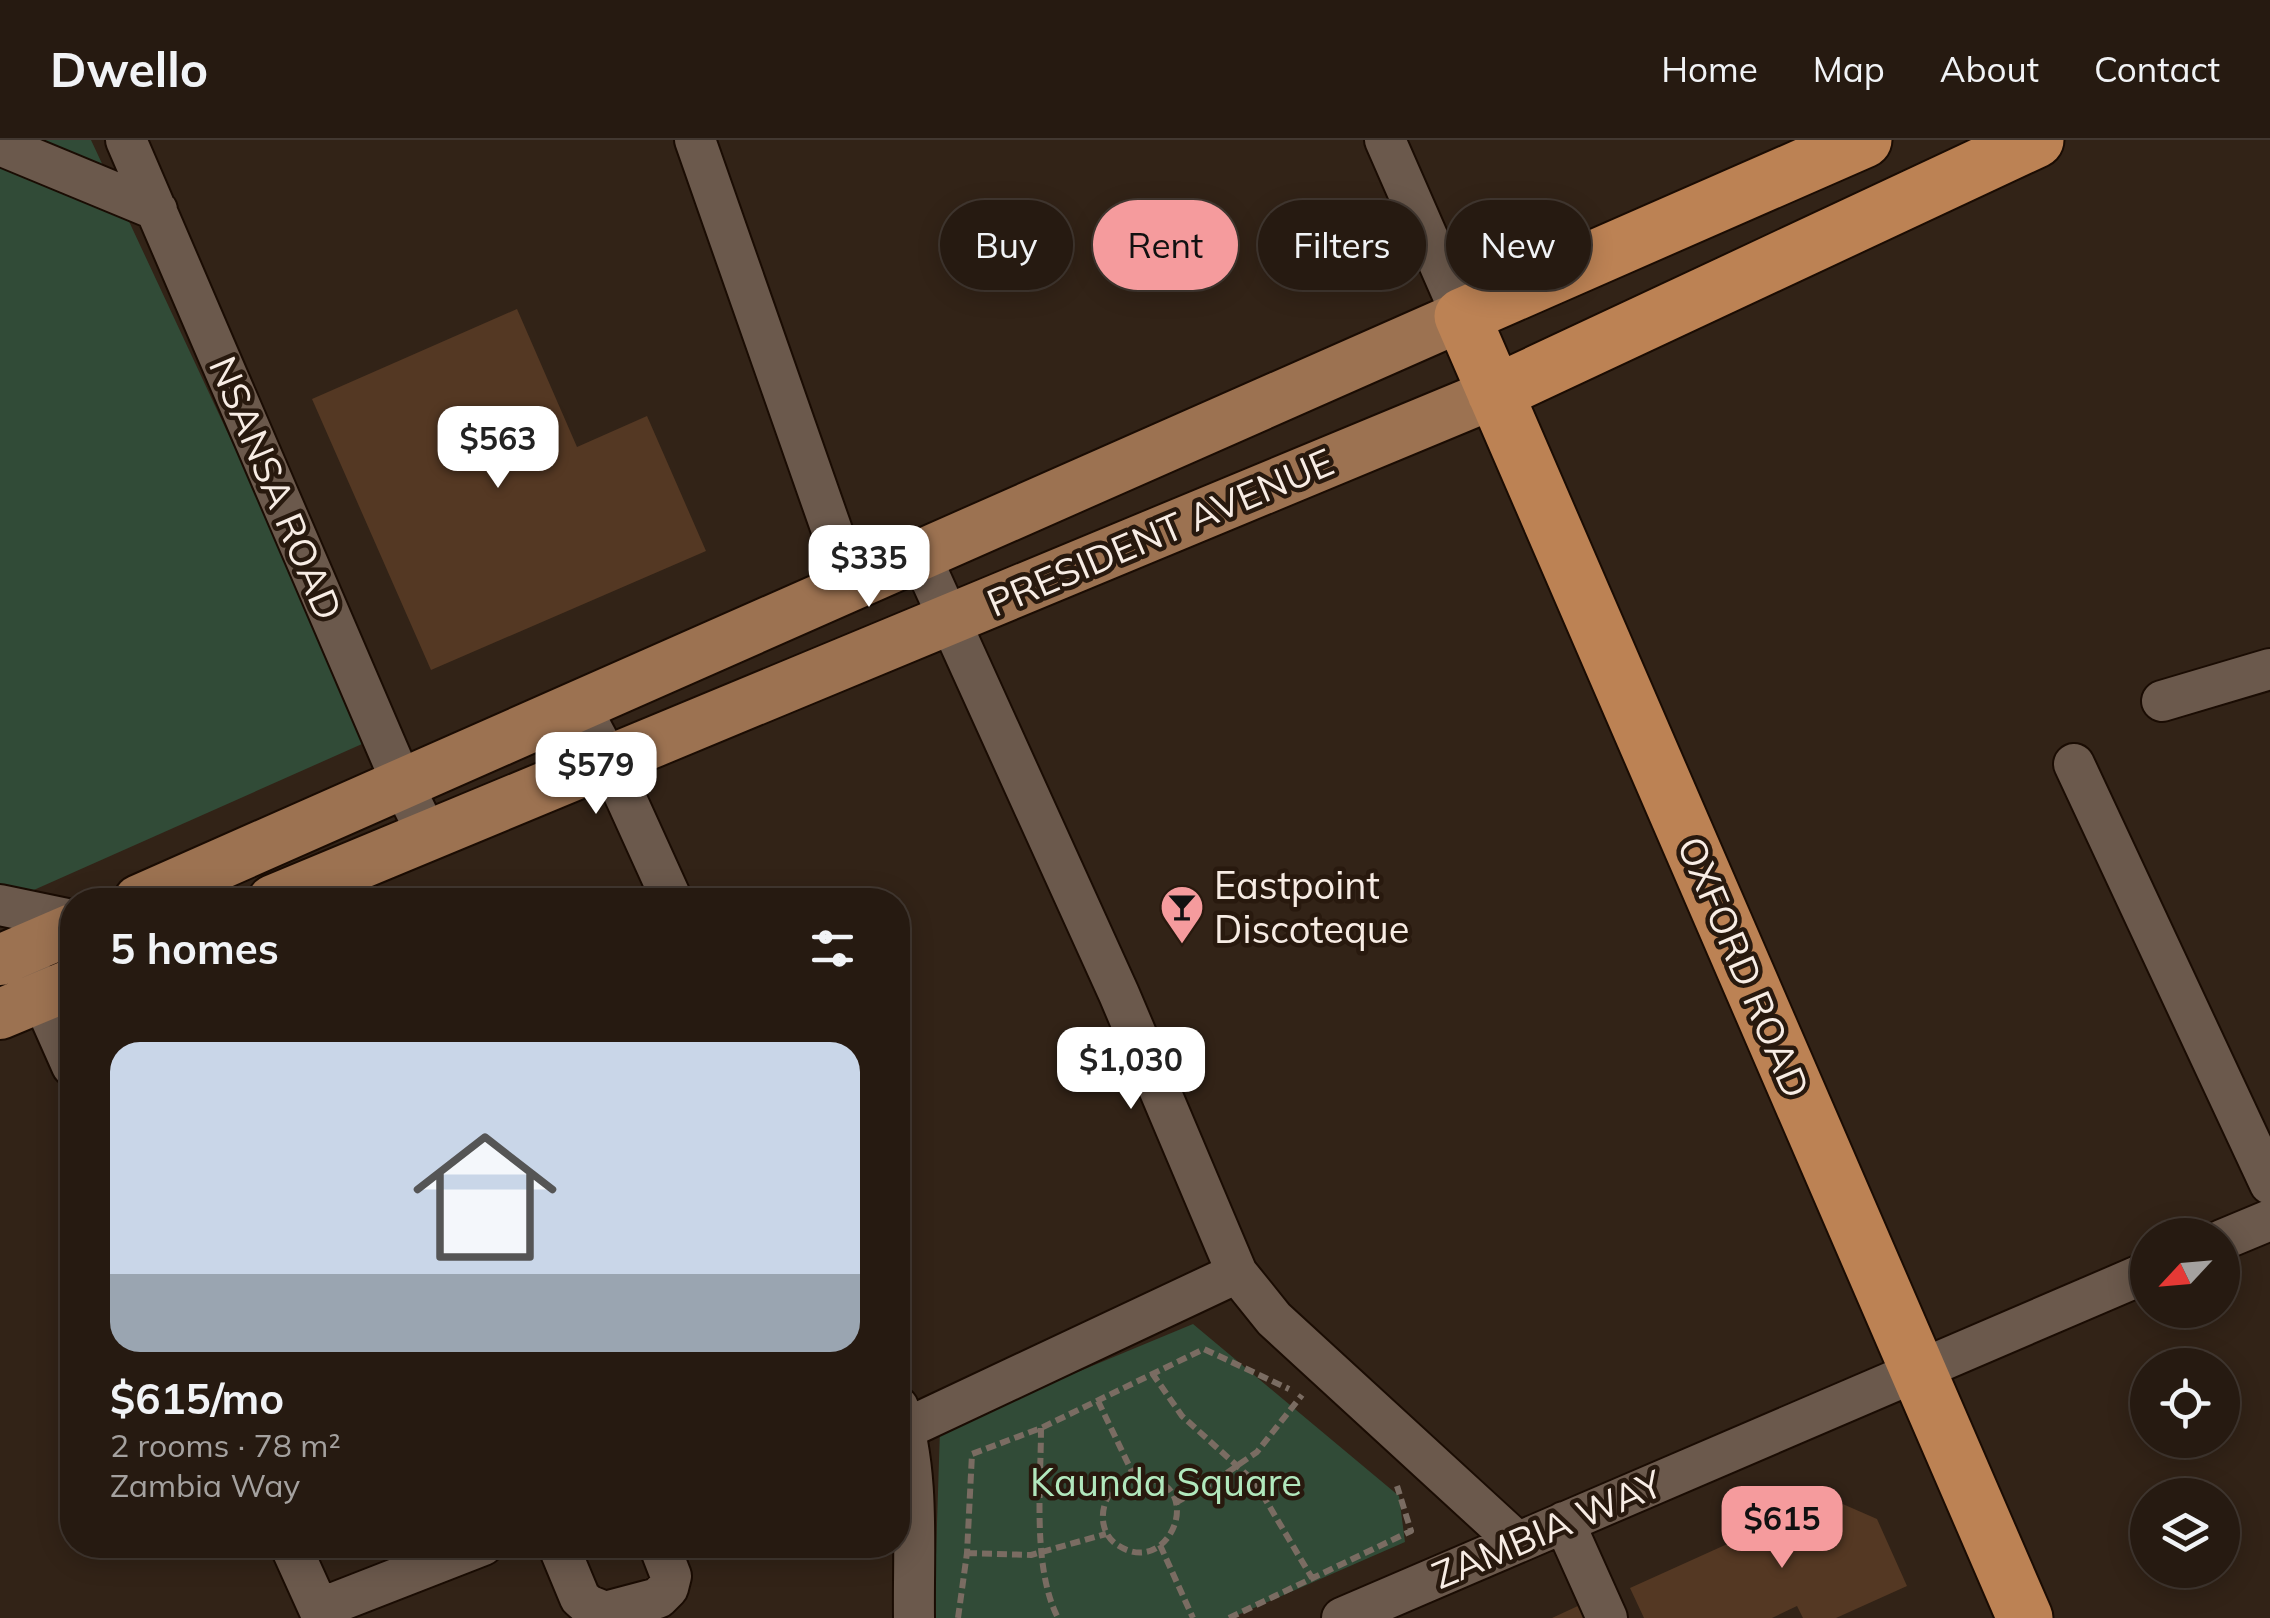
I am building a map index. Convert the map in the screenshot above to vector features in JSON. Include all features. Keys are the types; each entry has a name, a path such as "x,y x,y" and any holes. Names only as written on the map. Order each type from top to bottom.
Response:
{"highway":[{"name":"PRESIDENT AVENUE","path":"1462,316 1864,140"},
{"name":"PRESIDENT AVENUE","path":"1496,393 2036,140"},
{"path":"1753,188 1782,260"},
{"name":"OXFORD ROAD","path":"1462,316 2024,1618"}],"main road":[{"name":"PRESIDENT AVENUE","path":"166,888 1462,316"},
{"name":"PRESIDENT AVENUE","path":"302,888 1496,393"},
{"path":"10,956 60,935"}],"street":[{"name":"NSANSA ROAD","path":"126,140 428,836"},
{"path":"695,140 851,585"},
{"path":"1385,140 1462,316"},
{"path":"0,145 157,210"},
{"path":"920,556 1119,994 1238,1273 1274,1320 1517,1542"},
{"path":"2162,700 2270,669"},
{"path":"579,705 667,888"},
{"path":"2074,764 2270,1184"},
{"path":"0,905 60,918"},
{"path":"10,956 38,998 60,1042"},
{"path":"2240,1232 2270,1220"},
{"path":"910,1414 1238,1273"},
{"name":"ZAMBIA WAY","path":"1342,1618 2130,1280"},
{"path":"910,1468 914,1618"},
{"path":"1564,1522 1607,1618"},
{"path":"296,1558 321,1613 452,1558"},
{"path":"563,1558 580,1598 588,1606 605,1612 658,1598 668,1588 671,1576 665,1558"}],"path":[{"path":"958,1618 967,1553 972,1454 1042,1428 1204,1349 1302,1395 1315,1406"},
{"path":"1152,1373 1182,1416 1254,1482 1312,1578"},
{"path":"1175,1502 1257,1452 1302,1395"},
{"path":"1098,1401 1135,1478"},
{"path":"1042,1428 1041,1552 1050,1602 1058,1618"},
{"path":"1229,1618 1411,1530 1394,1475"},
{"path":"1135,1478 1148,1478 1169,1489 1178,1514 1169,1538 1147,1550 1118,1545 1106,1534 1103,1520 1104,1504 1110,1493 1135,1478"},
{"path":"967,1553 1030,1555 1106,1534"},
{"path":"1160,1545 1193,1618"}],"green space":[{"path":"0,140 91,140 371,740 0,905"},
{"name":"Kaunda Square","path":"1193,1324 1399,1496 1405,1542 1231,1618 934,1618 940,1429"}],"building":[{"path":"517,309 577,447 647,416 706,551 431,670 312,399"},
{"path":"1829,1498 1877,1519 1907,1586 1836,1618 1803,1618 1797,1606 1772,1618 1644,1618 1630,1588"},
{"path":"1580,1605 1585,1618 1552,1618"}],"place":[{"name":"Eastpoint Discoteque","path":"1182,945"}]}
